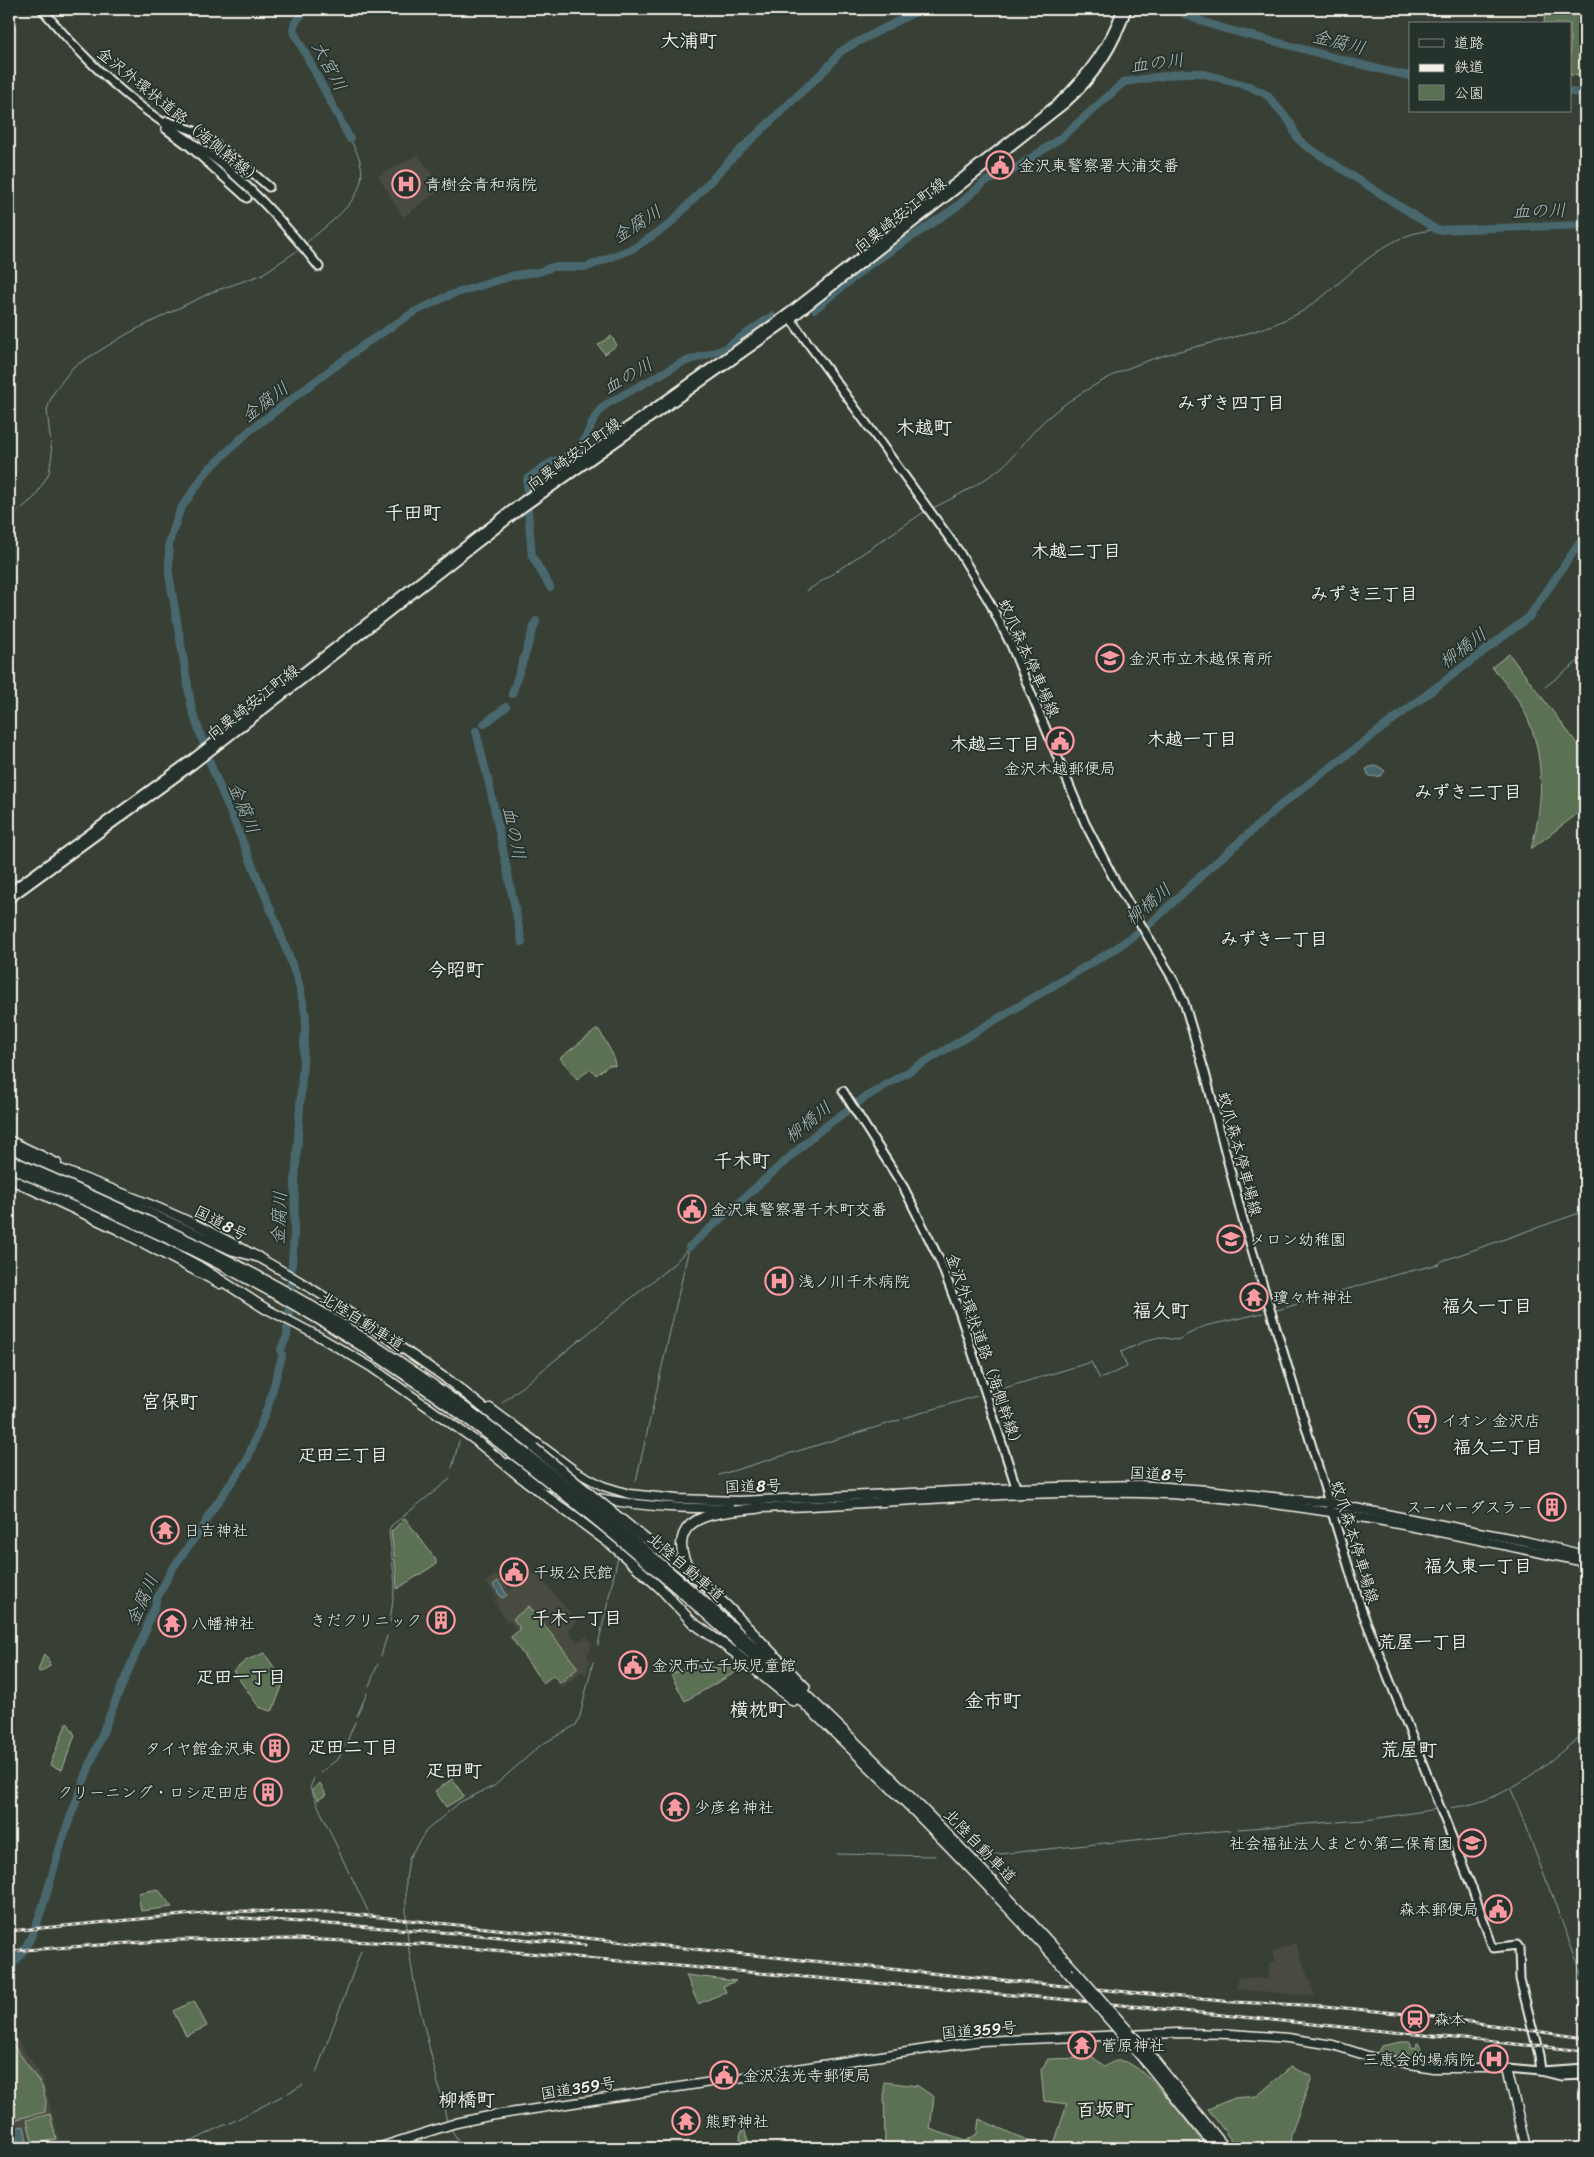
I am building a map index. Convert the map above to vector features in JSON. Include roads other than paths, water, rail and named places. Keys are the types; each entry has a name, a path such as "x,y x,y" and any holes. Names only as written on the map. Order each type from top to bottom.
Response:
{"highway":[{"path":"9,1140 104,1186"},
{"name":"国道8号","path":"9,1148 180,1217 278,1268 447,1379 575,1471 603,1486 629,1494 677,1499 739,1501 1017,1492"},
{"path":"9,1157 138,1208 232,1250 258,1257"},
{"name":"北陸自動車道","path":"9,1157 203,1248 286,1292 360,1336 451,1397 503,1435 641,1547 773,1664 900,1785 1078,1972 1151,2062 1225,2148"},
{"path":"9,1169 134,1231 200,1267 267,1310"},
{"name":"北陸自動車道","path":"9,1169 108,1210 201,1255 284,1299 349,1338 419,1384 641,1547 733,1637 857,1753 943,1839 1151,2062 1216,2148"},
{"name":"国道8号","path":"10,1180 118,1230 297,1325 371,1367 479,1443 536,1480 554,1488 632,1504 692,1509 759,1508 1139,1485 1207,1490 1330,1507 1526,1541 1585,1555"},
{"path":"447,1379 534,1448 641,1547 703,1584"},
{"path":"479,1443 635,1564 692,1622 734,1652 857,1753"},
{"name":"国道8号","path":"1330,1507 1353,1515 1585,1562"},
{"path":"759,1508 701,1517 693,1521 686,1530 682,1542 683,1558 703,1584 727,1606 900,1785"},
{"name":"国道359号","path":"377,2148 450,2125 489,2116 980,2042 1177,2033 1231,2034 1333,2045 1371,2057 1432,2068 1507,2068"},
{"path":"1507,2068 1526,2148"}],"main road":[{"name":"金沢外環状道路（海側幹線）","path":"42,9 72,44 134,101 223,166 280,220 319,267"},
{"name":"向粟崎安江町線","path":"1120,23 1122,9"},
{"name":"向粟崎安江町線","path":"9,899 217,744 524,508 789,316 1066,103 1091,78 1110,50 1127,9"},
{"path":"155,116 200,133 269,187"},
{"path":"155,116 165,128 189,146 247,198"},
{"name":"蚊爪森本停車場線","path":"789,316 958,550 990,603 1011,645 1085,823 1113,877 1174,981 1189,1016 1243,1220 1365,1620 1440,1808 1493,1948 1510,1945 1517,1945 1519,1948 1520,1979 1541,2071"},
{"name":"向粟崎安江町線","path":"9,892 193,762"},
{"name":"金沢外環状道路（海側幹線）","path":"843,1091 904,1188 940,1261 960,1314 1017,1492"},
{"path":"1337,1530 1340,1520 1353,1515"},
{"path":"1507,2068 1541,2071 1585,2068"},
{"path":"1541,2071 1561,2076 1585,2076"}],"water":[{"path":"1378,766 1385,771 1382,775 1369,776 1366,769"},
{"path":"498,1581 507,1595 502,1598 493,1585"},
{"path":"24,2126 27,2141 18,2143 14,2128"}],"waterway":[{"name":"大宮川","path":"308,9 297,21 293,30 350,139"},
{"name":"金腐川","path":"9,1967 29,1942 74,1806 114,1703 147,1628 156,1600 172,1569 205,1524 208,1516 247,1460 269,1403 282,1356 281,1349 287,1336 306,1016 298,981 276,922 212,768 192,710 169,574 169,543 180,510 207,471 249,431 365,344 414,312 450,295 515,275 539,272 552,267 587,267 634,248 669,225 735,155 828,67 840,52 921,9"},
{"name":"金腐川","path":"1175,9 1188,16 1230,30 1364,66 1409,76"},
{"name":"血の川","path":"815,309 868,266 955,208 986,181 1006,175 1062,137 1124,82 1183,73 1201,73 1249,86 1267,95 1290,122 1298,139 1306,146 1437,230 1585,225"},
{"name":"金腐川","path":"1572,92 1585,93"},
{"path":"305,244 345,208 359,187 362,174 360,161 350,139"},
{"path":"931,509 968,490 994,473 1007,463 1053,413 1099,383 1156,358 1277,323 1306,309 1375,253 1389,244 1420,232 1437,230"},
{"path":"9,519 35,497 49,473 52,454 47,410 52,395 73,367 127,334 183,306 212,292 261,275 300,249"},
{"name":"血の川","path":"527,490 527,479 546,466 577,450 596,416 605,405 681,363 724,349 772,316"},
{"name":"血の川","path":"528,510 532,556 550,587"},
{"path":"807,591 927,510"},
{"name":"柳橋川","path":"689,1247 819,1131 864,1098 1115,949 1151,923 1282,804 1529,617 1585,535"},
{"name":"血の川","path":"512,694 536,621"},
{"path":"1545,687 1585,656"},
{"name":"血の川","path":"484,724 506,707"},
{"name":"血の川","path":"476,731 490,788 522,942"},
{"path":"1274,1311 1439,1264 1442,1261 1585,1211"},
{"path":"502,1403 676,1262 689,1247"},
{"path":"636,1481 689,1248"},
{"path":"1001,1389 1091,1362 1100,1379 1127,1367 1121,1352 1148,1340 1159,1337 1177,1340 1205,1326 1263,1313"},
{"path":"904,1418 977,1396"},
{"path":"719,1475 900,1420"},
{"path":"452,1468 459,1441"},
{"path":"390,1622 395,1584 389,1532 391,1526 450,1479"},
{"path":"598,1645 618,1557"},
{"path":"381,1656 387,1636"},
{"path":"447,2121 415,1988 409,1951 406,1918 406,1880 409,1858 426,1831 460,1802 494,1786 541,1745 576,1725 580,1716 593,1662"},
{"path":"369,1686 378,1664"},
{"path":"357,1716 367,1693"},
{"path":"345,1746 355,1722"},
{"path":"1444,1808 1465,1806 1503,1792 1537,1771 1585,1733"},
{"path":"320,1773 339,1758 342,1752"},
{"path":"314,1778 310,1788 349,1873"},
{"path":"1511,1789 1585,1982"},
{"path":"1337,1822 1366,1820 1437,1809"},
{"path":"1238,1829 1334,1822"},
{"path":"990,1855 1231,1830"},
{"path":"837,1854 935,1856"},
{"path":"351,1876 368,1911"},
{"path":"316,2073 361,1951"},
{"path":"288,2093 303,2085"},
{"path":"230,2123 282,2096"},
{"path":"179,2148 226,2124"},
{"path":"451,2129 463,2148"}],"railway":[{"path":"9,1931 227,1911 330,1912 1233,2002 1324,2006 1427,2016 1585,2038"},
{"path":"229,1917 468,1934 585,1945"},
{"path":"9,1951 176,1940 296,1939 423,1944 1071,2000 1585,2051"}],"place":[{"name":"金沢東警察署大浦交番","path":"1000,165"},
{"name":"青樹会青和病院","path":"406,184"},
{"name":"金沢市立木越保育所","path":"1110,658"},
{"name":"金沢木越郵便局","path":"1060,741"},
{"name":"金沢東警察署千木町交番","path":"692,1209"},
{"name":"メロン幼稚園","path":"1231,1239"},
{"name":"浅ノ川千木病院","path":"779,1281"},
{"name":"瓊々杵神社","path":"1254,1297"},
{"name":"イオン 金沢店","path":"1422,1420"},
{"name":"スーパーダスラー","path":"1552,1507"},
{"name":"日吉神社","path":"165,1530"},
{"name":"千坂公民館","path":"514,1572"},
{"name":"きだクリニック","path":"441,1620"},
{"name":"八幡神社","path":"172,1623"},
{"name":"金沢市立千坂児童館","path":"633,1665"},
{"name":"タイヤ館金沢東","path":"275,1748"},
{"name":"クリーニング・ロシ疋田店","path":"268,1792"},
{"name":"少彦名神社","path":"675,1807"},
{"name":"社会福祉法人まどか第二保育園","path":"1472,1843"},
{"name":"森本郵便局","path":"1498,1909"},
{"name":"森本","path":"1415,2019"},
{"name":"菅原神社","path":"1082,2045"},
{"name":"三恵会的場病院","path":"1494,2059"},
{"name":"金沢法光寺郵便局","path":"724,2075"},
{"name":"熊野神社","path":"686,2121"}],"district":[{"name":"大浦町","path":"689,40"},
{"name":"みずき四丁目","path":"1231,403"},
{"name":"木越町","path":"924,427"},
{"name":"千田町","path":"413,512"},
{"name":"木越二丁目","path":"1076,551"},
{"name":"みずき三丁目","path":"1364,594"},
{"name":"木越一丁目","path":"1192,739"},
{"name":"木越三丁目","path":"995,744"},
{"name":"みずき二丁目","path":"1468,792"},
{"name":"みずき一丁目","path":"1274,939"},
{"name":"今昭町","path":"456,969"},
{"name":"千木町","path":"742,1160"},
{"name":"福久一丁目","path":"1487,1306"},
{"name":"福久町","path":"1161,1310"},
{"name":"宮保町","path":"170,1401"},
{"name":"福久二丁目","path":"1498,1447"},
{"name":"疋田三丁目","path":"343,1455"},
{"name":"福久東一丁目","path":"1478,1566"},
{"name":"千木一丁目","path":"577,1618"},
{"name":"荒屋一丁目","path":"1423,1642"},
{"name":"疋田一丁目","path":"241,1677"},
{"name":"金市町","path":"993,1700"},
{"name":"横枕町","path":"758,1709"},
{"name":"疋田二丁目","path":"353,1747"},
{"name":"荒屋町","path":"1409,1749"},
{"name":"疋田町","path":"454,1770"},
{"name":"柳橋町","path":"467,2099"},
{"name":"百坂町","path":"1105,2109"}]}
